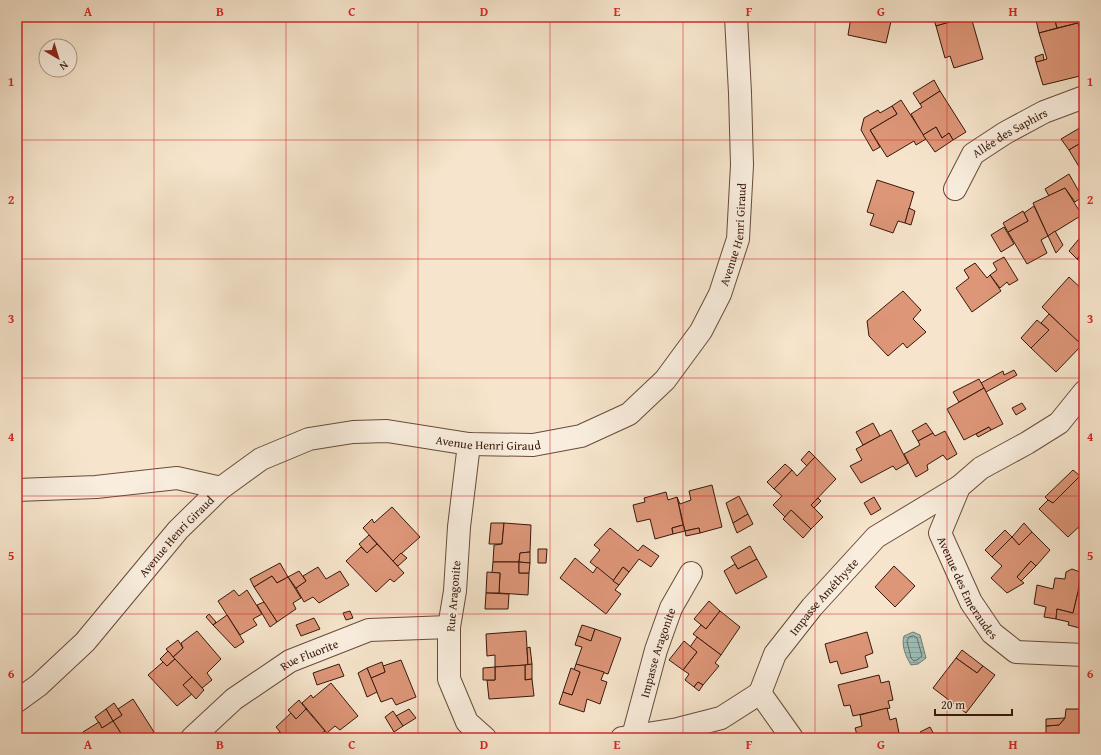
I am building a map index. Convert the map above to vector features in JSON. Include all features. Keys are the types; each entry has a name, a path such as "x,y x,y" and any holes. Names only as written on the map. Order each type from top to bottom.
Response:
{"street":[{"name":"Avenue Henri Giraud","path":"17,701 39,685 85,642 178,530 221,488 261,459 309,439 353,432 387,431 470,444 533,445 581,436 629,414 664,380 701,331 720,294 738,238 742,165 736,17"},
{"name":"Allée des Saphirs","path":"954,189 973,154 1005,133 1044,112 1084,97"},
{"name":"Avenue des Emeraudes","path":"1084,392 1059,423 1027,443 981,468 959,487 940,533 971,602 992,633 1016,652 1084,655"},
{"name":"Rue Aragonite","path":"470,444 459,527 454,591 449,627 449,679 467,722 485,738"},
{"path":"17,490 96,487 177,478 221,488"},
{"name":"Impasse Améthyste","path":"760,693 775,654 812,607 876,537 959,487"},
{"path":"907,517 940,533"},
{"name":"Impasse Aragonite","path":"628,737 671,608 691,573"},
{"name":"Rue Fluorite","path":"192,738 234,699 290,661 370,630 449,627"},
{"path":"628,737 678,729 721,718 760,693 792,738"}],"water":[{"path":"913,632 920,635 926,658 918,664 911,665 904,651 903,640 904,636"}],"building":[{"path":"851,17 892,17 886,43 848,35"},
{"path":"933,17 957,17 958,20 936,26"},
{"path":"971,17 983,59 954,68 950,56 945,58 936,26"},
{"path":"1045,17 1054,17 1057,28 1039,33 1036,20"},
{"path":"1063,17 1076,17 1078,23 1057,28 1055,20"},
{"path":"1078,23 1084,43 1084,75 1043,85 1036,62 1047,59 1039,33"},
{"path":"1043,54 1044,60 1036,62 1035,57"},
{"path":"934,80 940,91 920,104 913,93"},
{"path":"940,91 966,132 953,140 949,133 942,138 936,127 923,135 911,114 922,107 920,104"},
{"path":"901,100 926,139 916,145 914,141 887,157 870,130 897,114 892,106"},
{"path":"892,106 897,114 870,130 880,147 873,151 861,130 864,118 878,110 880,113"},
{"path":"1083,126 1084,141 1069,150 1061,139"},
{"path":"936,127 942,138 949,133 953,140 935,152 923,135"},
{"path":"1084,141 1084,175 1069,150"},
{"path":"1069,174 1082,197 1075,202 1065,188 1049,196 1045,189"},
{"path":"877,180 914,192 905,223 898,221 893,233 870,225 874,214 867,212"},
{"path":"1065,188 1082,215 1048,236 1033,203"},
{"path":"1034,206 1048,236 1041,240 1047,253 1027,264 1008,232 1028,221 1024,213"},
{"path":"909,208 915,211 911,225 905,223"},
{"path":"1023,211 1028,221 1008,232 1003,223"},
{"path":"1004,227 1014,244 1001,252 991,235"},
{"path":"1055,231 1063,245 1056,253 1048,236"},
{"path":"1083,234 1084,251 1077,259 1069,251"},
{"path":"1084,251 1084,266 1077,259"},
{"path":"1004,257 1018,280 1009,285 1007,282 1000,288 990,275 997,270 993,263"},
{"path":"975,263 987,278 990,275 1001,291 972,312 956,288 969,278 964,270"},
{"path":"1069,277 1084,291 1084,335 1078,342 1042,307"},
{"path":"903,291 921,310 913,319 926,332 907,348 903,343 888,356 869,336 867,321"},
{"path":"1049,314 1082,345 1056,372 1031,348 1049,330 1041,323"},
{"path":"1037,320 1049,330 1031,348 1021,338"},
{"path":"1014,370 1017,375 986,392 981,383 1003,371 1004,375"},
{"path":"979,379 984,388 959,402 953,392"},
{"path":"984,388 1003,424 991,430 989,427 964,440 947,409"},
{"path":"1022,403 1026,409 1016,415 1012,408"},
{"path":"873,423 880,436 863,445 856,432"},
{"path":"926,423 933,433 918,441 912,431"},
{"path":"989,427 991,430 978,437 976,434"},
{"path":"891,430 908,463 896,470 893,466 861,483 850,466 862,460 856,449"},
{"path":"945,431 957,454 947,460 943,455 927,465 928,470 916,477 904,454 920,445 918,441 933,433 935,436"},
{"path":"809,451 815,457 807,466 801,460"},
{"path":"815,457 836,479 811,505 823,517 811,529 791,510 785,517 773,505 782,496 774,489 792,470 797,476"},
{"path":"785,464 792,470 774,489 767,482"},
{"path":"1073,470 1080,476 1053,503 1048,500 1045,497"},
{"path":"1080,476 1084,480 1084,522 1068,537 1039,509 1048,500 1053,503"},
{"path":"712,485 722,527 700,533 699,528 685,531 677,497 680,504 691,500 689,491"},
{"path":"666,492 668,500 677,497 683,525 672,528 673,534 655,539 650,519 637,522 633,505 645,502 644,498"},
{"path":"739,496 748,514 733,523 726,503"},
{"path":"874,497 881,509 871,515 864,503"},
{"path":"818,498 821,501 814,508 811,505"},
{"path":"392,507 420,537 393,561 363,528 372,519 374,523"},
{"path":"791,510 811,529 803,538 783,519"},
{"path":"748,514 753,524 737,533 733,523"},
{"path":"491,523 504,523 502,544 489,544"},
{"path":"504,523 531,525 530,552 520,553 519,562 493,562 494,545 502,544"},
{"path":"1024,523 1032,532 1019,545 1012,537"},
{"path":"683,525 685,531 673,534 672,528"},
{"path":"610,528 638,551 643,545 659,556 651,567 639,559 629,572 623,567 613,581 590,562 600,550 594,545"},
{"path":"699,528 700,533 686,536 685,531"},
{"path":"1005,530 1012,537 992,557 985,550"},
{"path":"1032,532 1050,550 1036,566 1031,561 1017,577 1024,583 1007,593 991,578 1002,566 992,557 1012,537 1019,545"},
{"path":"369,535 377,544 367,553 359,544"},
{"path":"377,544 404,573 394,582 390,579 376,592 346,561 361,547 367,553"},
{"path":"750,546 757,559 738,569 731,557"},
{"path":"538,549 547,549 546,563 538,563"},
{"path":"530,552 530,563 519,562 520,553"},
{"path":"401,553 407,558 398,566 393,561"},
{"path":"575,558 593,573 597,567 619,585 615,590 621,594 606,614 560,578"},
{"path":"757,559 767,577 736,594 724,571 735,564 738,569"},
{"path":"1031,561 1036,566 1021,581 1017,577"},
{"path":"493,562 519,562 519,573 529,573 528,595 499,593 500,573 492,573"},
{"path":"519,562 530,563 529,573 519,573"},
{"path":"280,563 288,577 277,583 272,576 254,587 250,579"},
{"path":"894,566 915,586 895,607 875,587"},
{"path":"318,567 326,579 340,571 349,585 319,603 313,597 304,602 296,588 306,581 303,576"},
{"path":"623,567 629,572 619,585 613,581"},
{"path":"1072,569 1080,572 1078,592 1073,613 1057,609 1056,619 1044,617 1046,607 1034,604 1037,585 1053,589 1055,578 1065,579 1066,572"},
{"path":"299,571 306,581 296,588 288,577"},
{"path":"487,572 500,573 499,593 486,593"},
{"path":"272,576 277,583 288,577 301,598 293,603 296,609 277,622 254,587"},
{"path":"234,590 239,596 247,590 262,614 253,619 257,625 240,635 218,601"},
{"path":"1078,592 1084,594 1084,609 1080,628 1068,625 1069,622 1056,619 1057,609 1073,613"},
{"path":"486,593 509,594 508,609 485,609"},
{"path":"709,601 720,611 706,629 694,619"},
{"path":"264,602 277,622 270,627 257,605"},
{"path":"350,611 353,618 346,620 343,613"},
{"path":"720,611 740,627 721,655 693,634 701,625 706,629"},
{"path":"209,614 216,622 213,625 206,617"},
{"path":"227,615 244,642 235,648 213,625"},
{"path":"314,618 320,629 301,636 296,625"},
{"path":"582,625 595,629 591,641 578,636"},
{"path":"595,629 621,638 608,674 576,664 582,647 575,645 578,636 591,641"},
{"path":"197,631 221,659 207,673 212,680 202,688 173,657 183,648 181,643"},
{"path":"526,631 528,665 495,667 495,655 487,656 486,634"},
{"path":"867,632 873,653 865,656 868,667 841,674 837,661 830,663 825,644"},
{"path":"697,637 721,655 715,663 719,666 703,685 698,682 694,687 685,680 689,674 683,670 697,652 690,647"},
{"path":"178,640 183,648 173,657 166,649"},
{"path":"684,641 697,652 683,670 669,660"},
{"path":"530,647 532,664 528,665 527,648"},
{"path":"962,650 983,666 977,673 956,658"},
{"path":"168,651 175,659 167,666 160,659"},
{"path":"956,658 977,673 983,666 995,675 966,713 933,688"},
{"path":"175,659 192,677 183,685 192,694 177,706 148,675 163,662 167,666"},
{"path":"401,660 416,697 396,705 392,698 381,702 371,678 385,672 383,666"},
{"path":"382,662 385,672 371,678 367,668"},
{"path":"339,664 344,676 317,685 313,673"},
{"path":"532,664 532,679 525,680 525,665"},
{"path":"576,664 604,672 601,680 607,682 600,704 587,699 584,712 559,704 563,692 572,695 580,672 574,670"},
{"path":"525,665 525,680 532,679 534,696 489,699 487,680 495,680 495,667"},
{"path":"495,667 495,680 483,680 483,668"},
{"path":"367,668 377,692 367,697 358,673"},
{"path":"571,668 580,672 572,695 563,692"},
{"path":"879,675 881,683 889,681 893,700 888,701 890,708 853,716 850,705 844,706 838,685"},
{"path":"192,677 204,690 196,699 183,685"},
{"path":"698,682 703,685 699,691 694,687"},
{"path":"331,683 358,716 340,730 335,726 327,733 302,703 311,695 313,698"},
{"path":"133,699 154,732 144,738 124,738 113,721 122,715 118,709"},
{"path":"299,700 306,709 296,719 288,710"},
{"path":"114,703 122,715 113,721 106,709"},
{"path":"887,708 890,720 896,718 900,738 858,738 855,728 862,726 860,715"},
{"path":"106,709 113,721 102,728 95,717"},
{"path":"306,709 325,731 315,738 285,738 276,727 291,713 296,719"},
{"path":"409,709 416,718 403,726 396,716"},
{"path":"1066,709 1084,709 1083,738 1033,738 1033,736 1046,735 1046,726 1059,725 1065,718"},
{"path":"393,711 403,726 394,732 385,717"},
{"path":"1065,718 1059,725 1046,726 1046,719"},
{"path":"113,721 124,738 86,738 83,732 99,722 102,728"},
{"path":"930,727 936,738 925,738 920,732"},
{"path":"279,732 285,738 273,738"}]}
